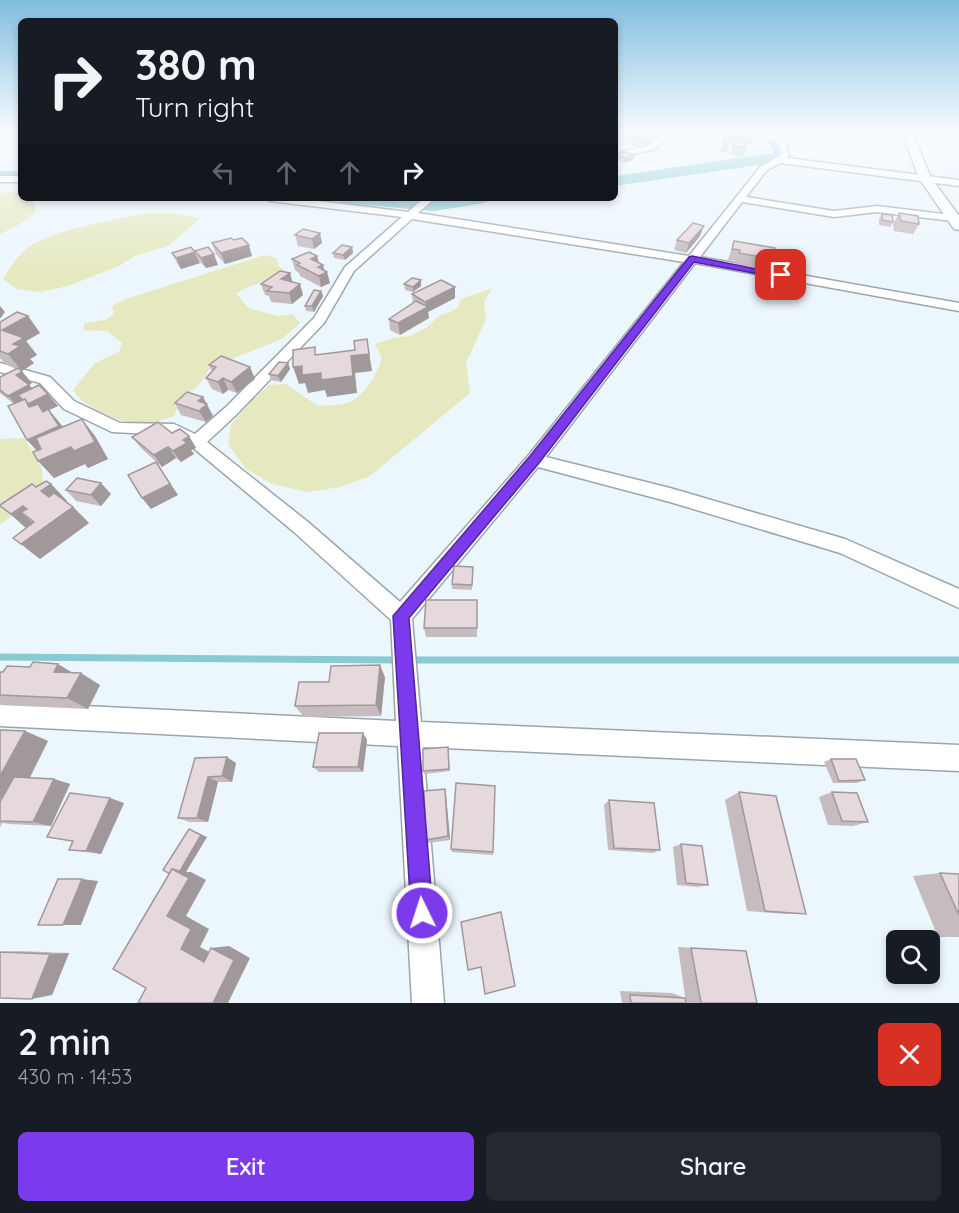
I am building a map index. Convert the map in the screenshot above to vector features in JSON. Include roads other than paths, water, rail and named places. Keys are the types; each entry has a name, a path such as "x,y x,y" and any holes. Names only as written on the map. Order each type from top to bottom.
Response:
{"main road":[{"path":"926,179 956,222"}],"street":[{"path":"0,179 18,179"},
{"path":"401,616 534,459 756,179"},
{"path":"930,179 959,183"},
{"path":"740,200 834,214 877,209 956,222"},
{"path":"299,201 413,213 692,259 959,307"},
{"path":"198,442 319,320 349,269 427,201"},
{"path":"0,367 45,380 69,405 118,428 174,430 198,442 301,527 401,616 429,1003"},
{"path":"534,459 670,495 845,548 959,599"},
{"path":"0,714 265,728 410,732 959,758"}],"waterway":[{"path":"618,181 631,179"},
{"path":"376,201 434,206 465,201"},
{"path":"0,657 399,660"},
{"path":"409,660 959,660"}]}
